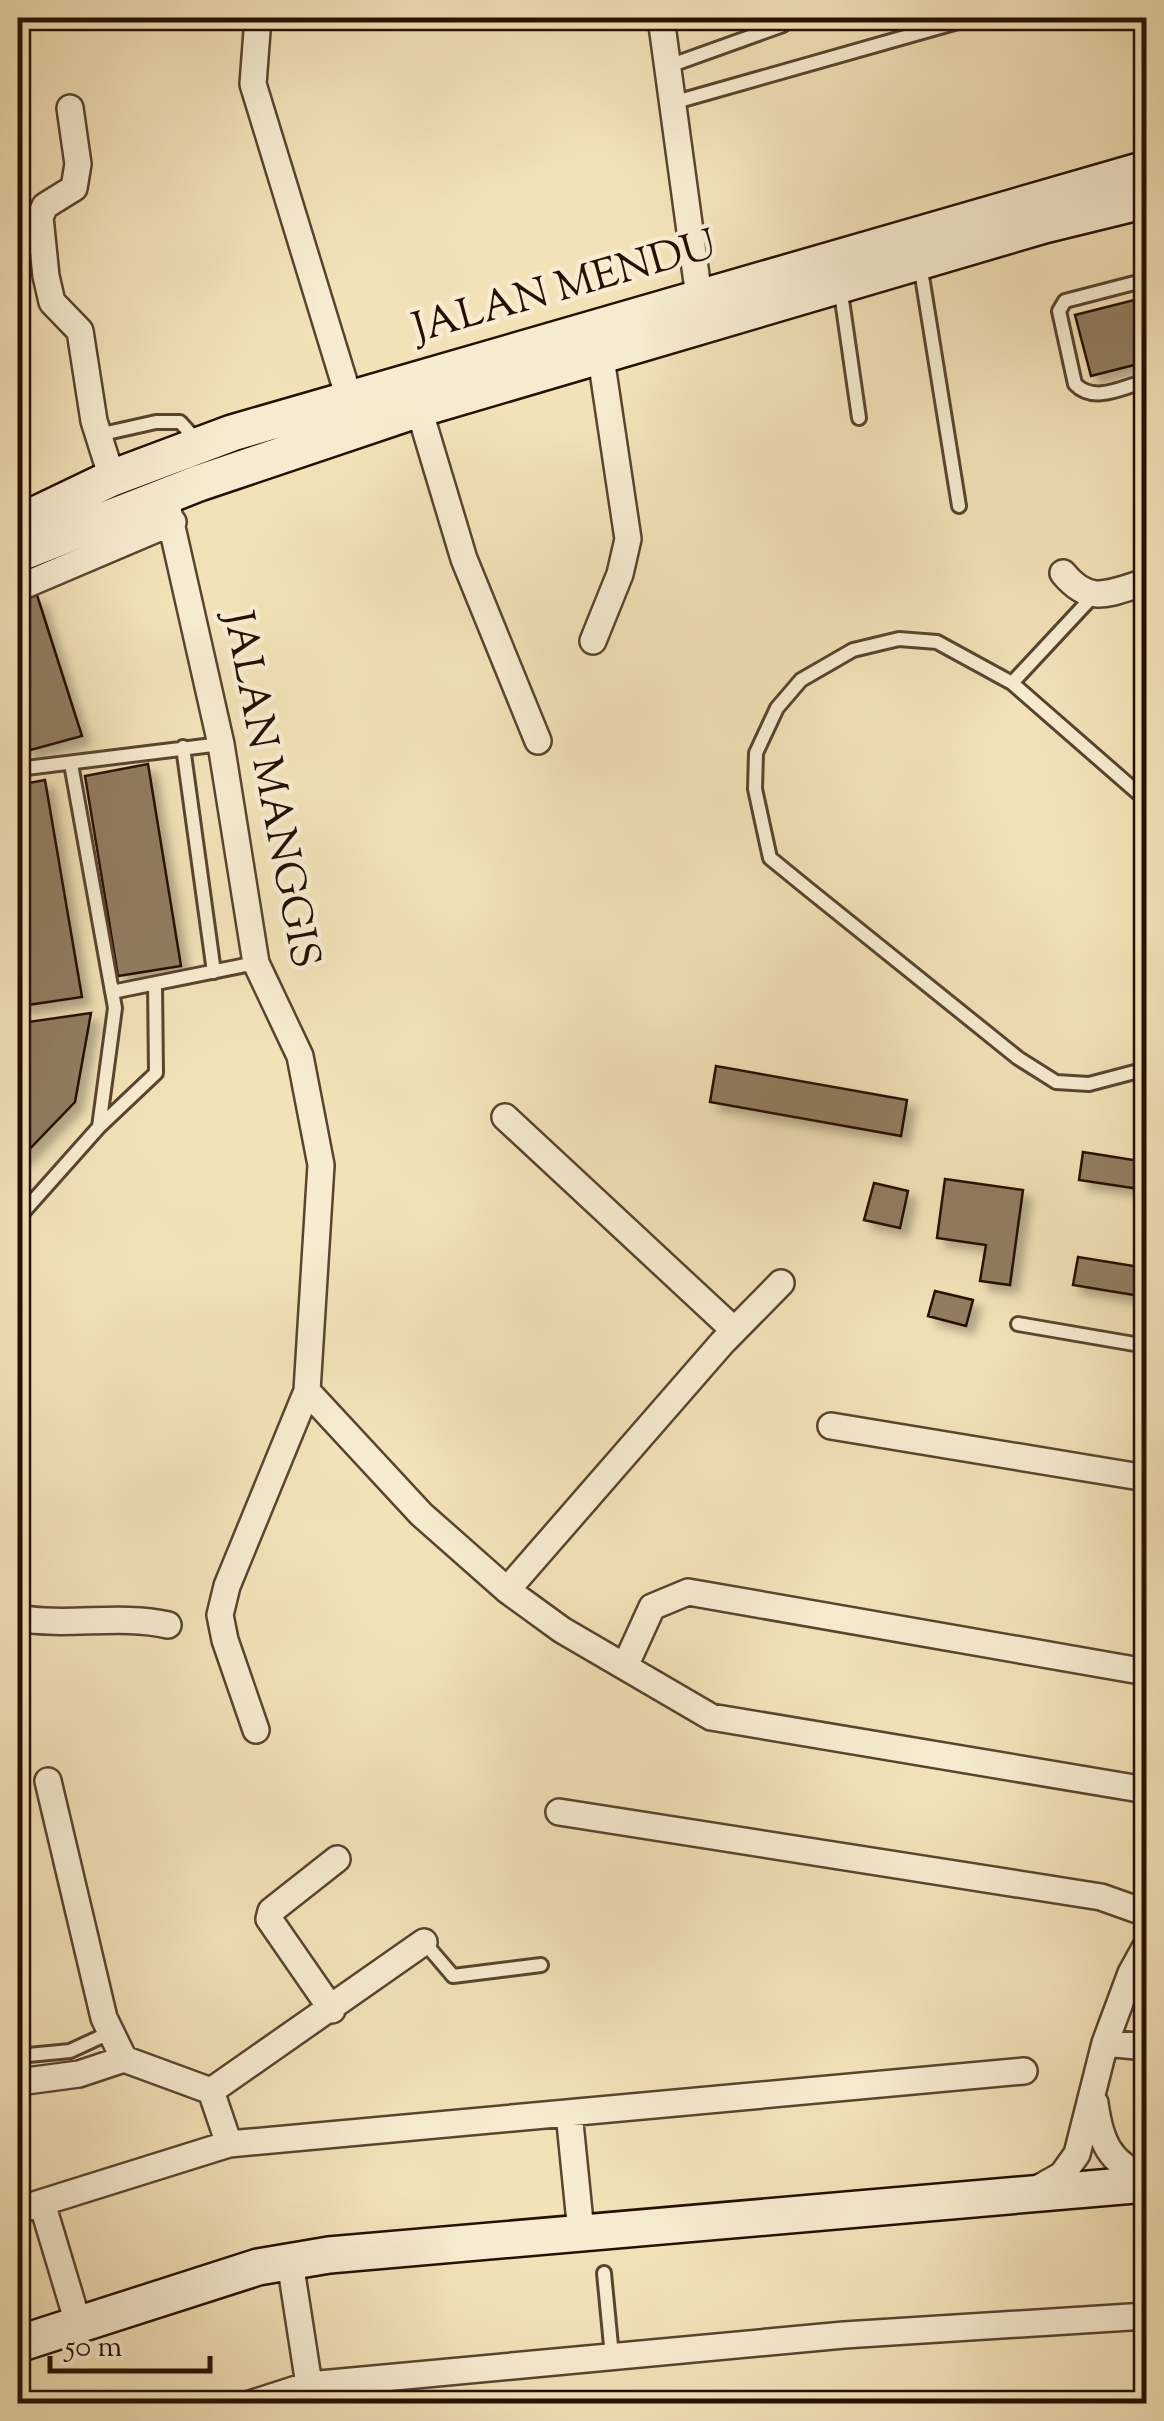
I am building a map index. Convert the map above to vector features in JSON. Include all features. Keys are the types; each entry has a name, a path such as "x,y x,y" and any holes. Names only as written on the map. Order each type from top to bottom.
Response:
{"main road":[{"name":"JALAN MENDU","path":"18,523 112,478 200,445 348,398 1146,170"},
{"name":"JALAN MENDU","path":"18,554 169,509 418,409 919,261 1146,200"},
{"path":"18,2344 290,2262 1146,2180"}],"street":[{"path":"258,18 253,84 348,398"},
{"path":"661,18 698,297"},
{"path":"70,108 78,164 74,188 44,206 40,217 52,302 80,331 98,435 112,478"},
{"path":"593,641 620,574 628,540 601,358"},
{"path":"418,409 464,559 538,740"},
{"path":"18,588 169,509"},
{"name":"JALAN MANGGIS","path":"169,509 221,744 256,962 300,1056 321,1165 306,1391 227,1586 220,1616 256,1730"},
{"path":"1063,573 1079,592 1094,594 1146,582"},
{"path":"505,1117 734,1330"},
{"path":"507,1590 734,1330 781,1283"},
{"path":"306,1391 421,1514 507,1590 562,1630 711,1717 1146,1790"},
{"path":"831,1426 1146,1478"},
{"path":"626,1664 652,1607 688,1592 1146,1672"},
{"path":"18,1618 52,1624 146,1620 168,1625"},
{"path":"48,1781 109,2033 124,2059"},
{"path":"560,1812 1101,1897 1146,1913"},
{"path":"332,2010 269,1919 271,1911 338,1859"},
{"path":"211,2091 424,1942"},
{"path":"1028,2194 1062,2175 1076,2154 1106,2043 1130,1974 1146,1946"},
{"path":"1106,2043 1146,2047"},
{"path":"18,2069 80,2074 124,2059 211,2091"},
{"path":"78,2323 30,2207 229,2144 1024,2071"},
{"path":"1092,2088 1099,2132 1111,2157 1146,2180"},
{"path":"211,2091 229,2144"},
{"path":"569,2114 581,2232"},
{"path":"290,2262 311,2394"},
{"path":"250,2404 612,2356 844,2335 1146,2316"}],"lane":[{"path":"666,67 783,25 790,18"},
{"path":"670,103 972,18"},
{"path":"919,261 958,506"},
{"path":"1146,280 1065,301 1059,312 1074,384 1083,393 1097,395 1146,381"},
{"path":"840,284 859,418"},
{"path":"98,435 156,422 180,422 200,445"},
{"path":"1012,683 1094,594"},
{"path":"1146,800 1012,683 937,642 899,639 853,650 802,680 777,708 756,753 755,788 770,858 1018,1058 1056,1082 1090,1084 1146,1069"},
{"path":"18,769 221,744"},
{"path":"183,746 214,972"},
{"path":"71,764 115,1008 99,1127"},
{"path":"112,992 256,962"},
{"path":"18,1218 99,1127 156,1074 156,984"},
{"path":"1018,1324 1146,1346"},
{"path":"424,1942 453,1976 541,1966"},
{"path":"18,2069 109,2033"},
{"path":"604,2273 612,2356"}],"building":[{"path":"1146,297 1146,362 1091,376 1075,315"},
{"path":"37,595 82,736 27,751 18,723 18,602"},
{"path":"148,764 181,966 118,976 85,776"},
{"path":"45,780 82,997 21,1006 18,785"},
{"path":"91,1013 75,1102 18,1161 21,1023"},
{"path":"716,1066 907,1100 901,1136 710,1102"},
{"path":"1146,1094 1146,1132 1138,1130"},
{"path":"1083,1152 1146,1162 1146,1190 1079,1180"},
{"path":"945,1179 1023,1190 1010,1285 980,1281 986,1245 937,1238"},
{"path":"874,1183 908,1191 900,1228 864,1220"},
{"path":"1078,1257 1146,1268 1146,1297 1073,1285"},
{"path":"935,1291 973,1300 966,1326 928,1316"}]}
